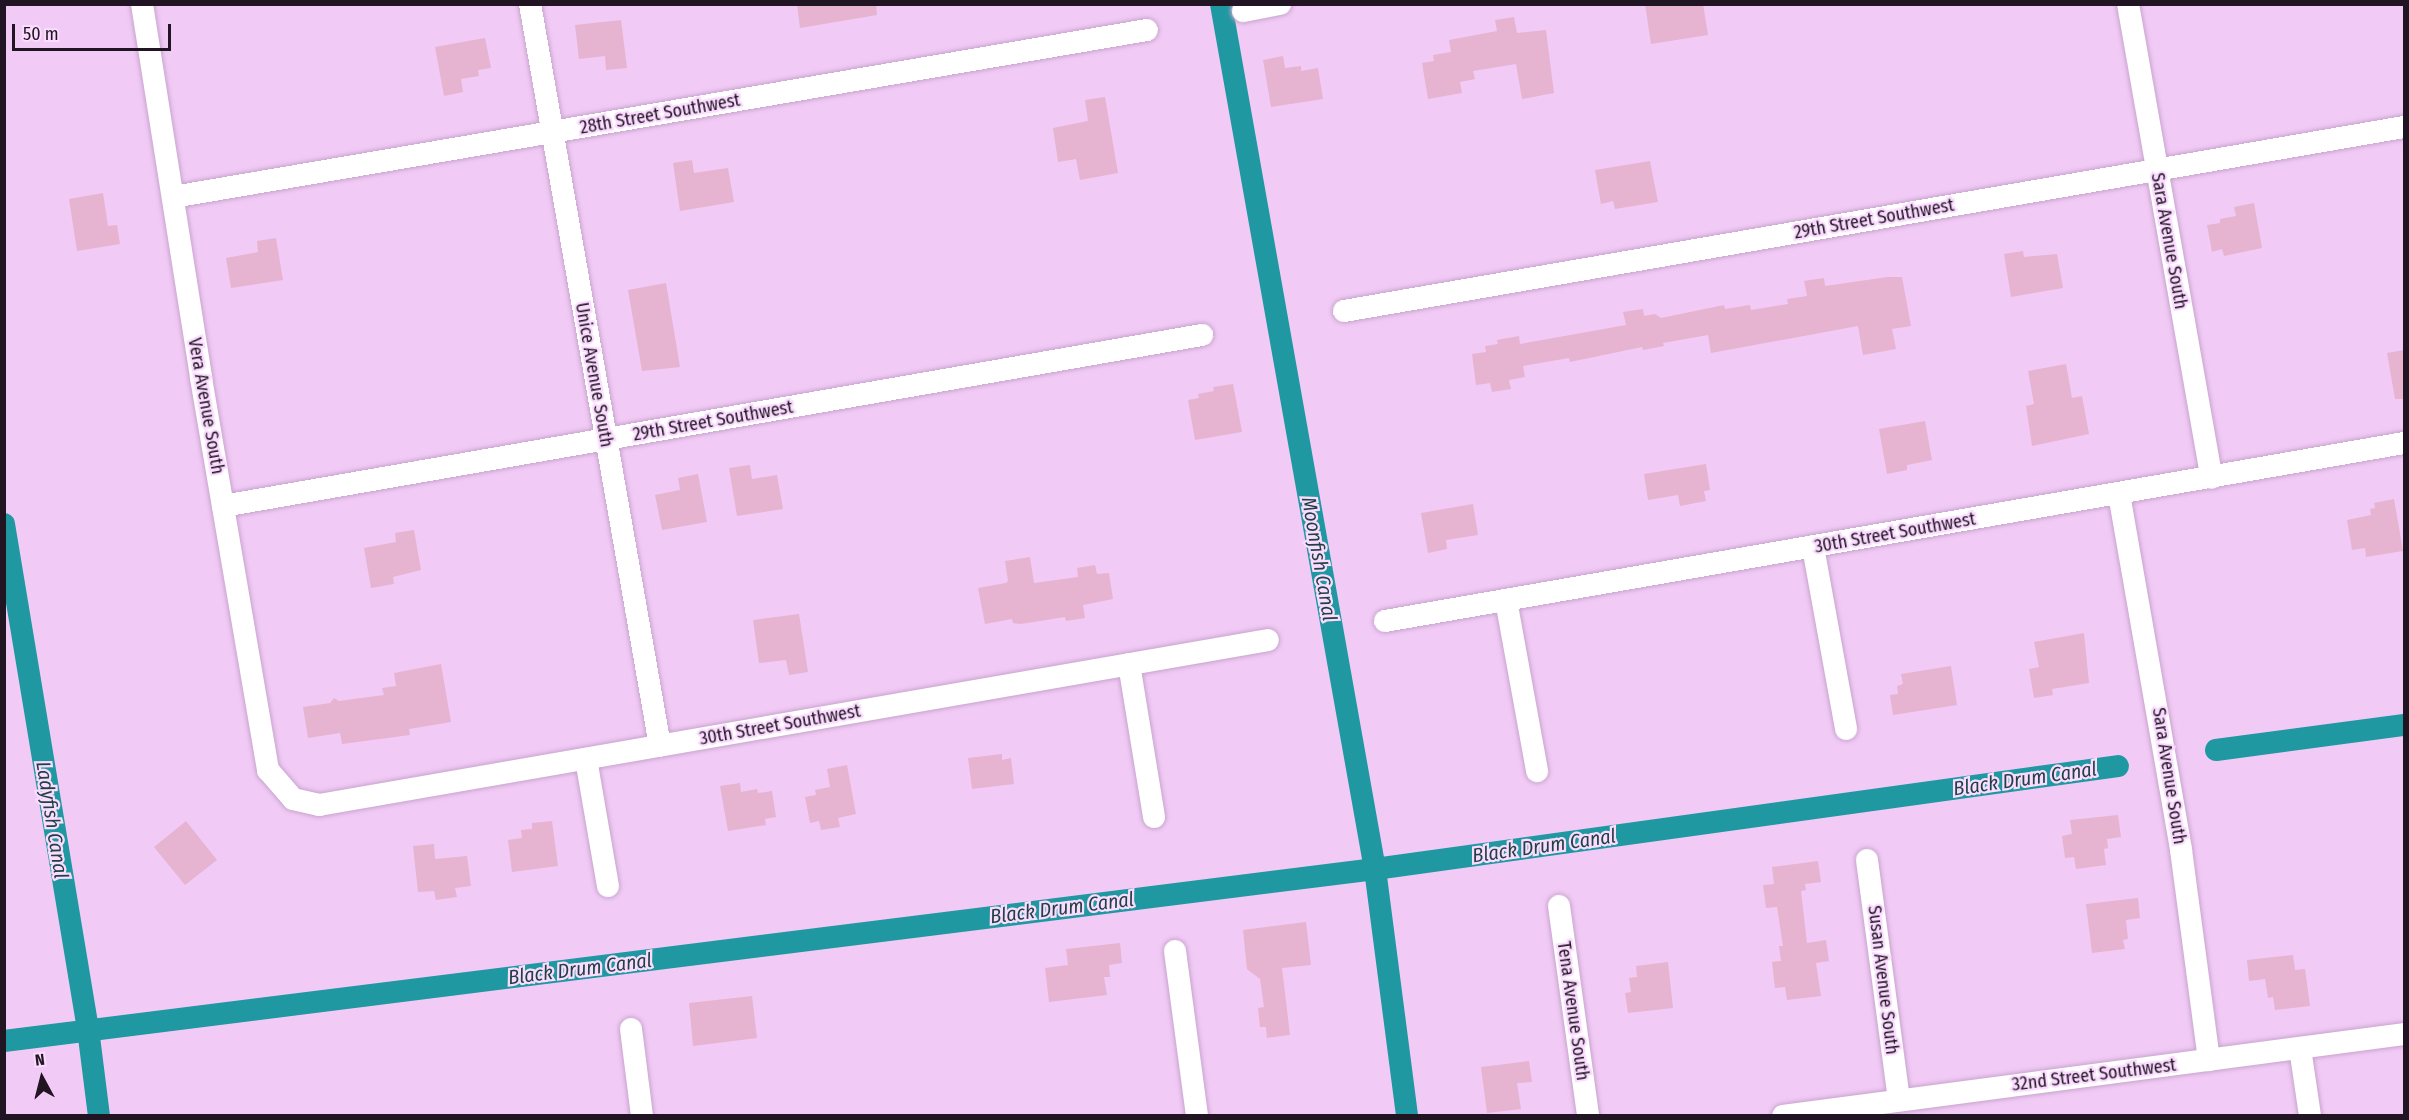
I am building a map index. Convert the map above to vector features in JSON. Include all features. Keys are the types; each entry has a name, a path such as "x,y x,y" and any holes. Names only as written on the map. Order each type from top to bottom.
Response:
{"street":[{"name":"Vera Avenue South","path":"141,4 268,770 292,798"},
{"name":"Unice Avenue South","path":"530,4 660,746"},
{"path":"1243,11 1280,4"},
{"name":"Sara Avenue South","path":"2128,4 2212,477"},
{"name":"28th Street Southwest","path":"173,198 1147,30"},
{"name":"29th Street Southwest","path":"1344,311 2404,127"},
{"name":"29th Street Southwest","path":"223,506 1202,335"},
{"name":"30th Street Southwest","path":"1385,621 2404,443"},
{"name":"Sara Avenue South","path":"2119,494 2181,850 2209,1059"},
{"path":"1813,547 1846,729"},
{"path":"1506,600 1538,771"},
{"name":"30th Street Southwest","path":"292,798 319,805 1268,640"},
{"path":"1129,664 1154,818"},
{"path":"586,759 608,886"},
{"name":"Susan Avenue South","path":"1868,860 1899,1100"},
{"name":"Tena Avenue South","path":"1559,906 1588,1116"},
{"path":"1175,951 1197,1116"},
{"path":"630,1029 642,1116"},
{"name":"32nd Street Southwest","path":"1783,1116 2404,1034"},
{"path":"2300,1048 2310,1116"}],"building":[{"path":"797,4 876,4 877,15 800,28"},
{"path":"1645,4 1703,4 1708,35 1651,44"},
{"path":"1514,17 1517,33 1546,30 1554,93 1522,99 1516,64 1473,71 1475,79 1460,82 1462,93 1428,99 1422,63 1434,61 1433,55 1451,52 1449,40 1497,31 1495,20"},
{"path":"621,20 627,68 606,70 605,56 579,59 575,25"},
{"path":"485,38 491,68 478,70 479,76 461,79 463,92 444,96 435,47"},
{"path":"1283,56 1285,68 1301,66 1301,71 1318,68 1323,99 1271,107 1263,60"},
{"path":"1105,97 1118,173 1080,180 1076,159 1058,162 1053,128 1088,121 1085,100"},
{"path":"692,160 694,173 728,168 734,202 680,211 673,163"},
{"path":"1650,161 1658,202 1615,209 1613,201 1601,204 1595,170"},
{"path":"103,193 108,226 117,225 120,244 77,251 69,199"},
{"path":"2254,203 2262,248 2224,256 2222,249 2212,252 2207,225 2220,223 2220,219 2236,216 2234,207"},
{"path":"276,238 283,280 231,288 226,258 258,252 257,241"},
{"path":"2023,251 2024,257 2057,254 2063,288 2011,297 2004,254"},
{"path":"1902,277 1911,326 1892,329 1896,349 1863,355 1858,326 1711,353 1708,335 1663,343 1664,346 1643,350 1642,347 1570,362 1569,358 1523,366 1525,377 1509,380 1511,389 1492,392 1490,383 1476,385 1472,354 1486,352 1485,346 1498,344 1497,340 1519,336 1520,344 1626,325 1623,312 1643,309 1644,316 1655,314 1661,318 1724,305 1725,309 1750,305 1751,310 1788,304 1787,299 1807,296 1804,281 1824,278 1825,286"},
{"path":"666,283 680,367 642,371 628,290"},
{"path":"2404,350 2404,399 2395,399 2387,353"},
{"path":"2066,364 2072,398 2082,396 2089,434 2032,446 2026,406 2034,404 2028,371"},
{"path":"1233,384 1242,432 1195,440 1188,400 1199,398 1198,394 1214,391 1213,387"},
{"path":"1925,421 1932,460 1907,465 1907,470 1887,474 1879,429"},
{"path":"1706,464 1710,490 1704,491 1706,501 1680,506 1678,495 1648,500 1644,474"},
{"path":"750,465 752,479 777,475 783,509 737,516 729,468"},
{"path":"698,474 707,522 662,530 655,495 680,490 678,478"},
{"path":"2394,499 2403,551 2366,557 2365,548 2352,550 2347,520 2371,515 2370,509 2375,508 2374,503"},
{"path":"1473,504 1478,535 1446,540 1447,549 1428,553 1421,513"},
{"path":"414,530 421,570 393,577 394,584 371,588 364,548 396,542 395,533"},
{"path":"1030,557 1034,583 1078,577 1077,568 1095,565 1097,574 1109,573 1113,599 1083,605 1085,618 1066,621 1065,617 1021,624 1013,623 1012,619 985,624 978,588 1006,583 1008,581 1005,561"},
{"path":"799,614 808,672 789,675 786,660 759,663 753,620"},
{"path":"2084,633 2089,683 2052,689 2053,695 2034,698 2029,669 2039,667 2034,642"},
{"path":"441,664 451,722 409,729 410,735 342,744 340,733 308,738 303,707 330,703 334,698 339,701 384,695 382,688 396,686 394,673"},
{"path":"1951,666 1957,705 1893,715 1890,695 1898,694 1897,686 1903,684 1901,674"},
{"path":"1002,754 1002,760 1011,758 1014,784 972,789 968,758"},
{"path":"847,765 856,814 838,818 840,827 821,830 819,821 810,823 805,797 816,795 815,790 830,787 827,769"},
{"path":"740,783 741,792 757,789 758,793 772,791 776,817 765,819 766,825 728,831 720,786"},
{"path":"2118,815 2121,837 2107,839 2108,848 2104,849 2106,865 2076,869 2074,857 2065,858 2062,836 2072,834 2070,820"},
{"path":"186,821 217,860 185,885 154,847"},
{"path":"552,821 558,866 512,872 508,840 522,838 521,830 532,829 532,823"},
{"path":"434,844 435,859 467,856 471,886 455,888 457,897 436,900 434,891 418,892 413,846"},
{"path":"1818,861 1821,882 1805,884 1806,890 1801,891 1807,943 1826,940 1829,961 1816,963 1821,996 1787,1000 1785,987 1775,988 1772,962 1781,961 1779,946 1783,946 1777,907 1766,908 1763,885 1774,884 1772,867"},
{"path":"2138,898 2140,918 2126,920 2128,939 2123,940 2125,949 2092,953 2086,904"},
{"path":"1306,922 1311,965 1282,968 1290,1035 1267,1038 1266,1027 1260,1027 1258,1008 1264,1007 1260,979 1247,969 1243,930"},
{"path":"1120,943 1122,963 1109,965 1110,977 1104,977 1107,995 1049,1002 1045,968 1068,965 1066,949"},
{"path":"2293,955 2295,970 2305,969 2310,1006 2275,1010 2273,997 2268,998 2265,979 2249,981 2247,960"},
{"path":"1668,962 1673,1008 1628,1013 1625,993 1631,992 1629,978 1637,977 1636,966"},
{"path":"752,996 757,1038 693,1046 689,1003"},
{"path":"1529,1061 1532,1082 1517,1083 1521,1109 1487,1113 1481,1067"}],"waterway":[{"name":"Moonfish Canal","path":"1221,4 1375,869 1407,1116"},
{"name":"Ladyfish Canal","path":"4,524 88,1029 99,1116"},
{"name":"Black Drum Canal","path":"2216,750 2404,725"},
{"name":"Black Drum Canal","path":"4,1041 1375,869 2118,766"}]}
